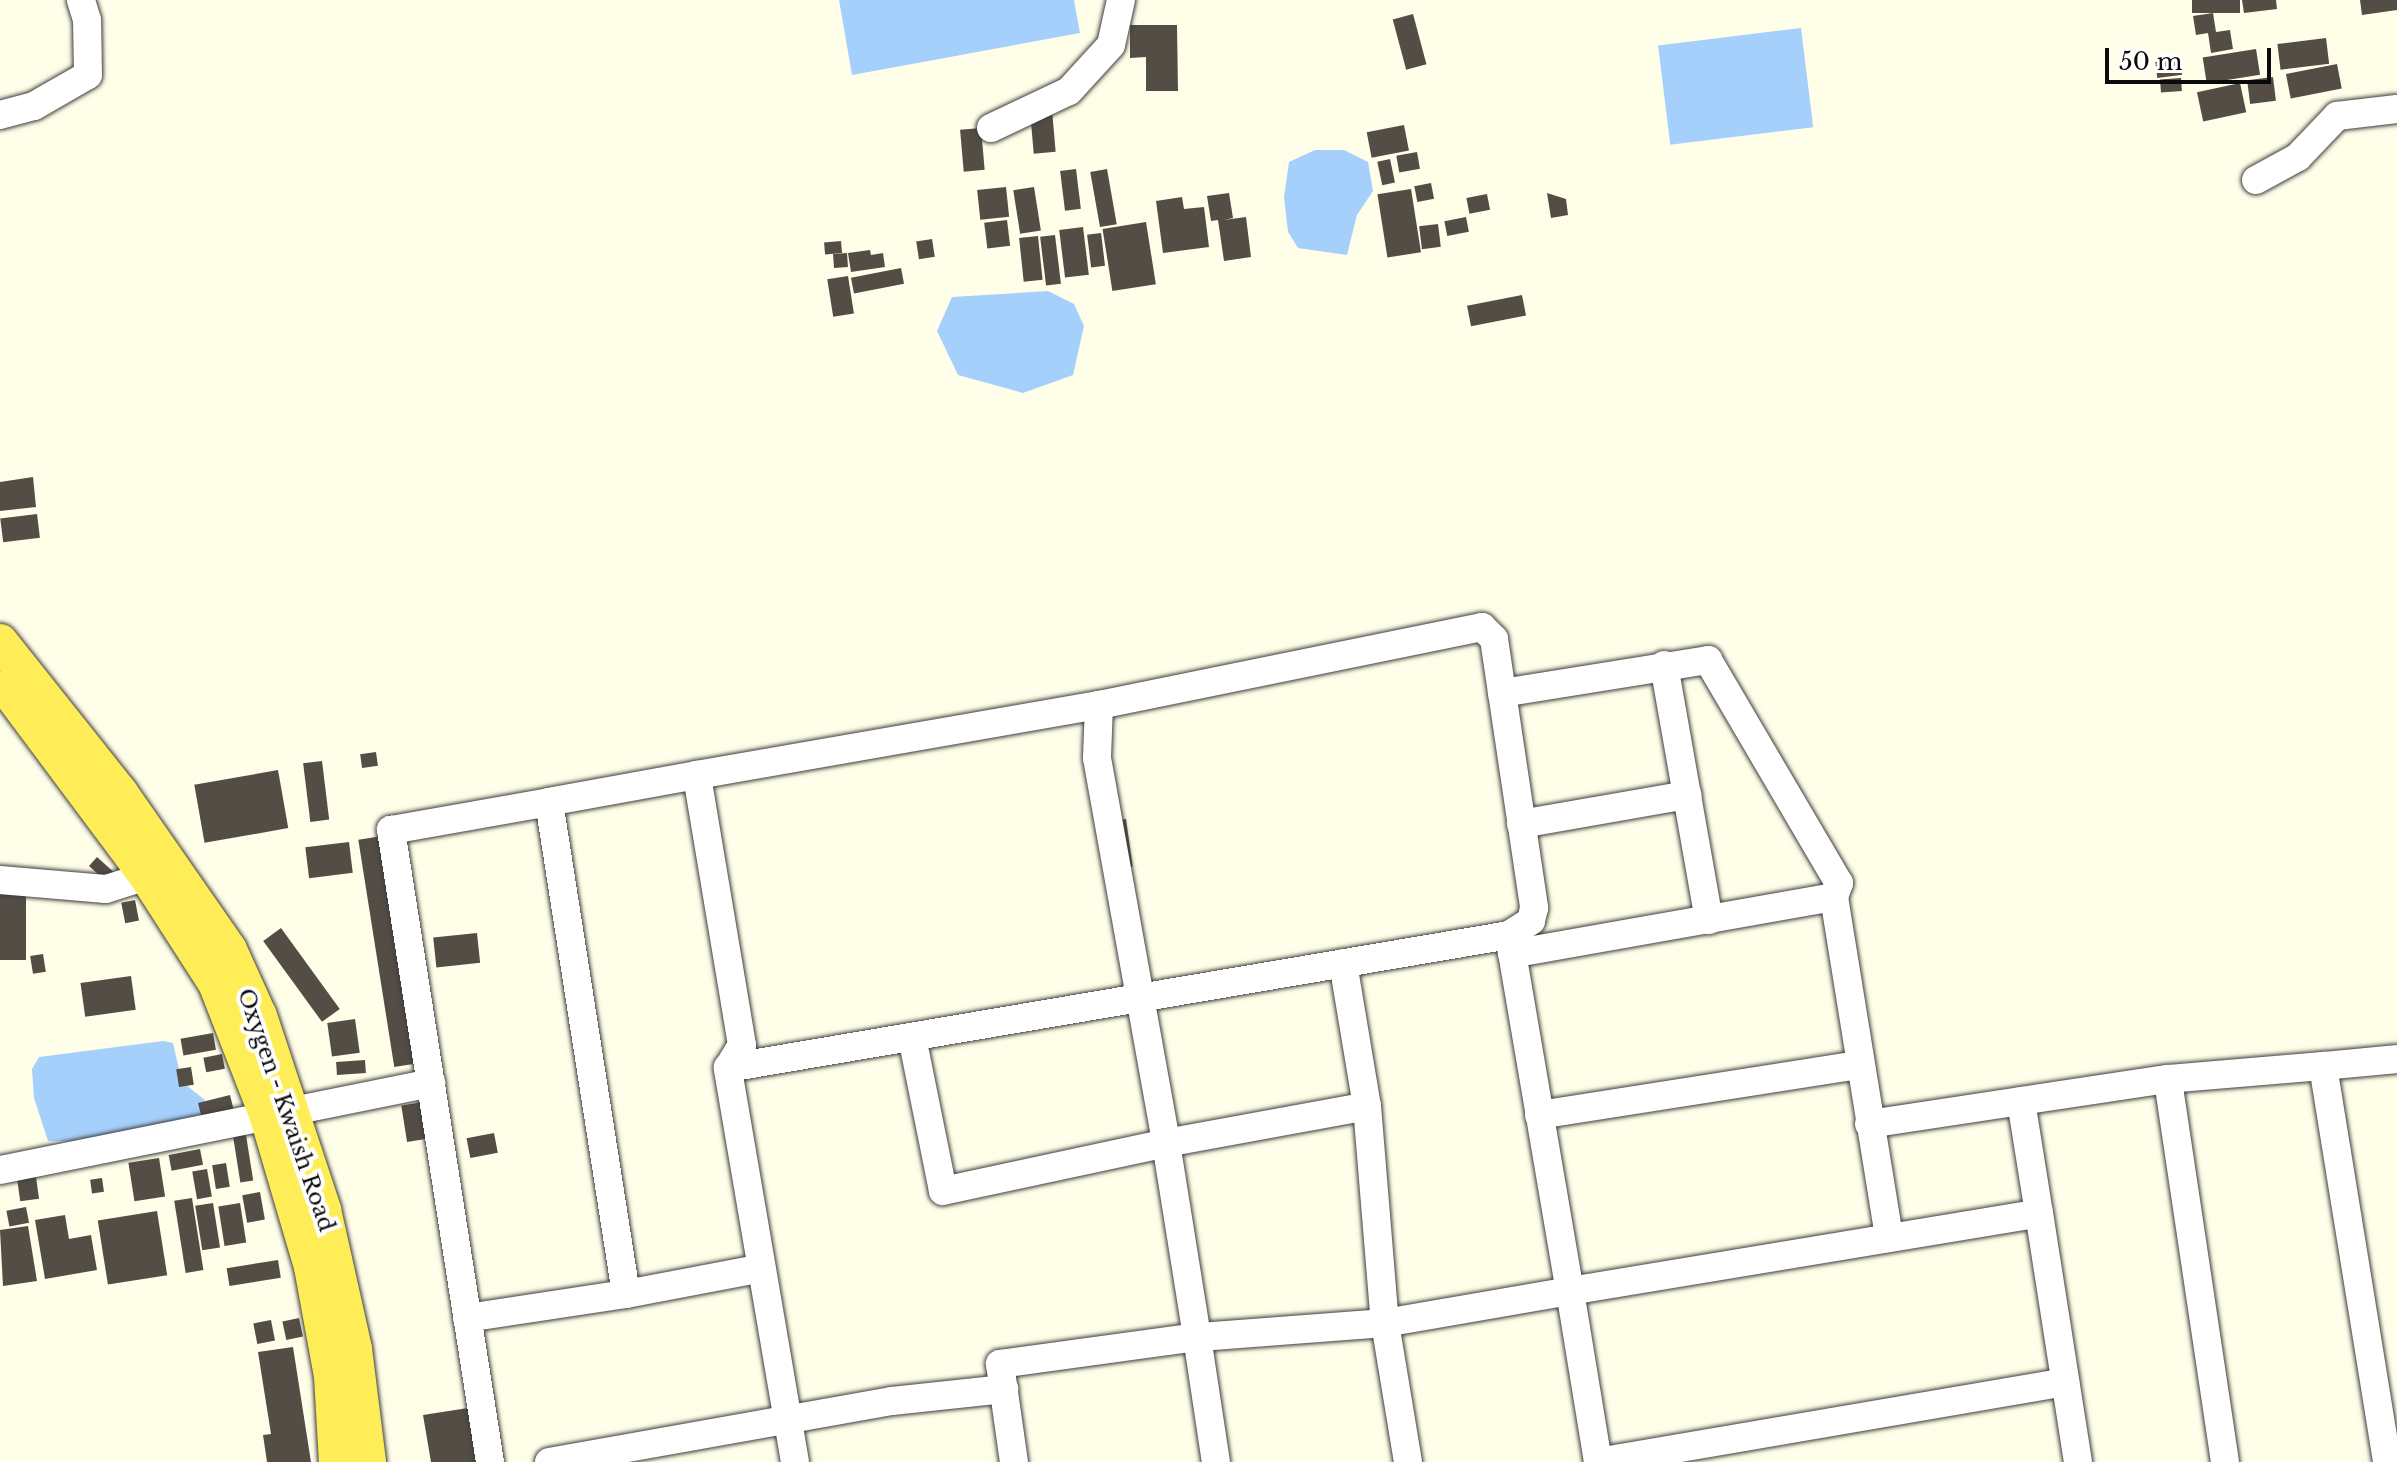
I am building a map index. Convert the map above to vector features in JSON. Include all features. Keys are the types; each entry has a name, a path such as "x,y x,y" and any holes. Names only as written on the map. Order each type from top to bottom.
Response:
{"main road":[{"name":"Oxygen - Kwaish Road","path":"0,642 120,793 229,950 259,1016 332,1376 337,1462"},
{"name":"Oxygen - Kwaish Road","path":"0,680 147,876 216,983 278,1112 323,1210 354,1349 368,1462"}],"street":[{"path":"0,115 34,106 88,75 87,20 81,0"},
{"path":"991,128 1069,91 1111,45 1121,0"},
{"path":"2256,180 2298,157 2337,116 2397,109"},
{"path":"490,1462 391,830 1099,705 1482,627 1494,639 1534,908 1531,921 1511,945 1598,1462 2065,1382"},
{"path":"1502,693 1697,660 1714,664 1839,883 1834,897 1889,1238"},
{"path":"1664,665 1709,920"},
{"path":"1099,705 1097,758 1142,998 1216,1462"},
{"path":"697,775 742,1045 728,1068 795,1462"},
{"path":"1521,824 1687,795"},
{"path":"549,802 626,1294"},
{"path":"0,880 106,889 147,876"},
{"path":"728,1068 1343,963 1709,920 1834,897"},
{"path":"1343,963 1367,1106 1385,1323 1408,1462"},
{"path":"912,1037 943,1191 1166,1143 1367,1106"},
{"path":"1869,1124 2168,1079 2397,1059"},
{"path":"1539,1115 1859,1065"},
{"path":"2323,1066 2387,1462"},
{"path":"2168,1079 2225,1462"},
{"path":"0,1170 431,1083"},
{"path":"2021,1101 2078,1462"},
{"path":"1014,1462 1000,1364 1197,1337 1385,1323 2039,1213"},
{"path":"467,1318 626,1294 762,1268"},
{"path":"549,1462 787,1419 1004,1389"}],"water":[{"path":"839,0 1074,0 1080,33 852,75"},
{"path":"1801,28 1813,127 1670,145 1658,46"},
{"path":"1315,150 1344,150 1368,162 1373,191 1357,215 1347,255 1298,248 1288,232 1284,197 1289,162"},
{"path":"1048,291 1074,304 1084,326 1073,375 1023,393 958,375 937,331 952,297"},
{"path":"163,1041 173,1043 182,1082 205,1100 204,1120 111,1141 48,1141 34,1098 32,1069 39,1057"}],"building":[{"path":"2192,0 2240,0 2240,13 2192,13"},
{"path":"2242,0 2276,0 2277,9 2244,13"},
{"path":"2360,0 2397,0 2397,10 2362,15"},
{"path":"2213,13 2216,32 2230,30 2233,49 2211,53 2208,33 2196,35 2193,16"},
{"path":"1413,14 1426,64 1406,70 1393,19"},
{"path":"1130,25 1177,25 1178,91 1146,91 1146,57 1130,58"},
{"path":"2326,38 2329,64 2281,70 2277,44"},
{"path":"2256,49 2260,75 2207,83 2203,57"},
{"path":"2180,58 2182,75 2157,78 2155,61"},
{"path":"2337,64 2342,89 2291,98 2286,74"},
{"path":"2273,77 2276,101 2250,104 2247,80"},
{"path":"2181,78 2182,91 2161,92 2160,79"},
{"path":"2240,83 2246,112 2203,121 2197,92"},
{"path":"1052,110 1056,152 1034,154 1030,112"},
{"path":"1404,125 1409,151 1372,158 1367,132"},
{"path":"981,128 985,170 964,172 960,130"},
{"path":"1417,152 1420,169 1399,172 1396,156"},
{"path":"1390,159 1395,182 1382,185 1377,162"},
{"path":"1076,169 1081,209 1065,211 1060,171"},
{"path":"1107,169 1117,224 1100,227 1090,172"},
{"path":"1431,183 1434,199 1417,202 1414,186"},
{"path":"1006,187 1009,217 980,220 977,190"},
{"path":"1034,187 1041,230 1020,234 1013,190"},
{"path":"1411,189 1421,252 1387,258 1377,194"},
{"path":"1229,193 1233,218 1224,220 1246,217 1251,257 1224,261 1218,220 1211,221 1207,196"},
{"path":"1547,193 1566,199 1568,215 1551,218"},
{"path":"1487,194 1490,210 1469,214 1466,198"},
{"path":"1182,197 1184,209 1204,207 1209,247 1163,253 1156,201"},
{"path":"1466,217 1469,232 1447,236 1444,221"},
{"path":"1007,220 1010,246 987,249 984,223"},
{"path":"1146,222 1156,284 1112,291 1103,229"},
{"path":"1438,224 1441,247 1422,249 1419,226"},
{"path":"1083,227 1089,275 1065,278 1059,230"},
{"path":"1101,233 1105,266 1091,267 1087,235"},
{"path":"1055,235 1061,284 1046,285 1040,237"},
{"path":"1038,236 1043,280 1024,282 1019,238"},
{"path":"932,239 935,257 919,259 916,242"},
{"path":"841,241 842,253 825,254 824,242"},
{"path":"870,250 871,255 883,253 885,267 851,272 848,253"},
{"path":"847,253 848,267 834,268 833,254"},
{"path":"901,268 904,284 854,293 851,278"},
{"path":"848,276 854,314 833,317 827,279"},
{"path":"1522,295 1526,316 1471,326 1467,306"},
{"path":"33,477 36,507 0,511 0,482"},
{"path":"37,514 40,538 3,542 0,519"},
{"path":"376,752 378,766 362,768 360,754"},
{"path":"322,761 329,820 310,822 303,763"},
{"path":"278,770 288,828 205,843 194,785"},
{"path":"1126,819 1133,867 1119,868 1112,821"},
{"path":"382,836 418,1063 394,1067 358,840"},
{"path":"349,842 353,873 309,878 305,847"},
{"path":"97,857 118,876 110,885 89,866"},
{"path":"0,894 26,894 26,960 0,960"},
{"path":"135,900 139,921 125,923 121,903"},
{"path":"281,928 340,1009 322,1022 263,941"},
{"path":"477,933 480,963 436,967 433,938"},
{"path":"43,954 46,972 33,974 30,956"},
{"path":"131,976 136,1010 85,1017 80,983"},
{"path":"355,1019 360,1053 332,1057 327,1023"},
{"path":"213,1033 216,1050 183,1055 181,1039"},
{"path":"222,1054 225,1069 206,1072 203,1058"},
{"path":"365,1060 366,1073 337,1075 336,1062"},
{"path":"191,1067 194,1085 179,1087 176,1069"},
{"path":"230,1095 234,1111 202,1119 198,1103"},
{"path":"423,1102 429,1139 407,1142 401,1105"},
{"path":"494,1133 498,1153 470,1158 467,1138"},
{"path":"246,1135 253,1180 240,1182 233,1137"},
{"path":"200,1149 203,1165 172,1171 169,1155"},
{"path":"159,1158 165,1197 134,1201 128,1163"},
{"path":"226,1163 230,1187 216,1189 212,1165"},
{"path":"207,1169 212,1197 197,1199 192,1172"},
{"path":"35,1170 39,1199 20,1201 16,1173"},
{"path":"102,1178 104,1192 92,1194 90,1180"},
{"path":"260,1192 265,1220 247,1223 242,1195"},
{"path":"192,1198 203,1270 186,1273 174,1201"},
{"path":"213,1203 220,1247 202,1250 195,1206"},
{"path":"240,1203 246,1243 225,1246 218,1206"},
{"path":"26,1207 29,1223 9,1227 6,1211"},
{"path":"157,1211 167,1275 108,1285 98,1220"},
{"path":"65,1215 69,1239 91,1235 97,1270 45,1279 35,1220"},
{"path":"28,1226 37,1281 3,1286 0,1230"},
{"path":"278,1260 281,1278 229,1286 227,1268"},
{"path":"299,1318 303,1337 286,1340 282,1322"},
{"path":"271,1320 275,1341 257,1344 253,1323"},
{"path":"293,1347 311,1462 267,1462 263,1435 271,1434 258,1352"},
{"path":"468,1408 476,1462 431,1462 423,1415"}]}
